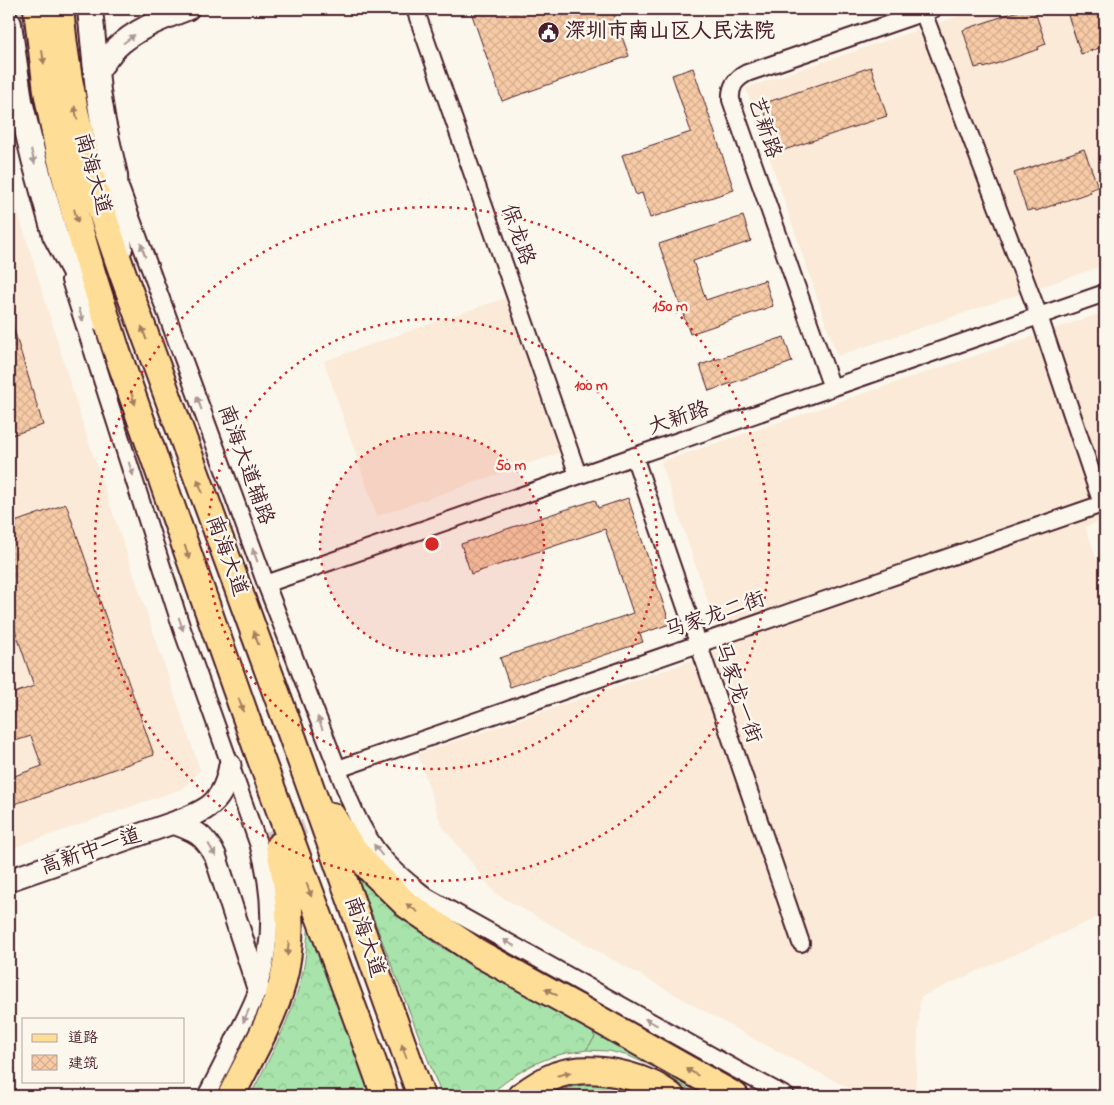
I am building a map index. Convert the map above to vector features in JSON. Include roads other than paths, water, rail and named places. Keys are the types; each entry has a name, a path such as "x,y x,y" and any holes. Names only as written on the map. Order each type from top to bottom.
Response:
{"main road":[{"name":"南海大道","path":"36,9 47,90 58,148 90,267 117,352 256,746 385,1096"},
{"name":"南海大道","path":"60,9 70,84 82,142 124,277 291,733 420,1096"},
{"path":"90,9 103,122 116,174 117,222 124,277"},
{"path":"9,24 15,96 55,235 117,352"},
{"path":"291,733 330,812 350,845 371,870 407,905 478,952 735,1096"},
{"path":"231,1096 274,1006 282,984 289,936 284,864 256,746"},
{"path":"521,1096 558,1075 582,1071 606,1071 628,1076 653,1085 671,1096"}],"street":[{"path":"96,74 115,50 129,37 156,21 188,9"},
{"name":"保龙路","path":"415,9 578,475"},
{"path":"928,10 1039,316 1103,504"},
{"name":"艺新路","path":"832,388 730,93 736,80 747,73 928,10"},
{"name":"南海大道辅路","path":"116,174 149,269 266,584 338,769 348,811 387,862 427,897 786,1096"},
{"path":"55,235 182,629 242,800 263,841 263,861 270,900 268,946 258,988 245,1019 206,1096"},
{"name":"大新路","path":"266,584 1105,293"},
{"name":"马家龙一街","path":"634,456 801,943"},
{"name":"马家龙二街","path":"338,769 1103,504"},
{"name":"高新中一道","path":"9,880 200,813 217,799 224,788 230,765"},
{"path":"173,823 192,829 202,836 215,854 258,988"}],"tunnel":[{"path":"9,16 34,9"},
{"path":"9,36 96,9"},
{"path":"267,840 331,817"}],"place":[{"name":"深圳市南山区人民法院","path":"549,32"}]}
